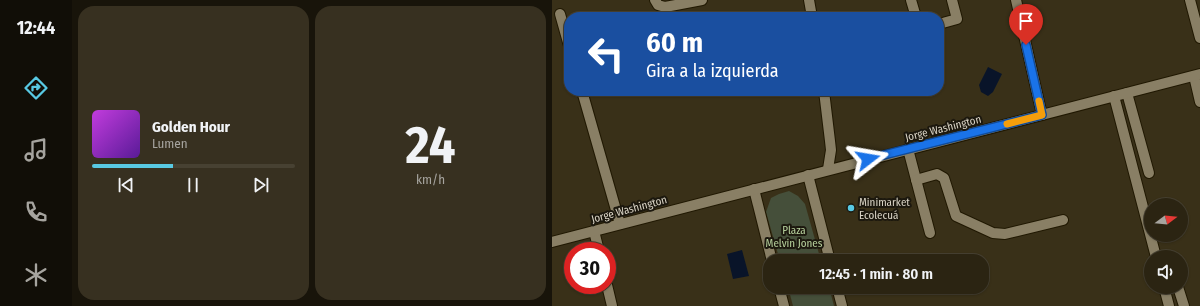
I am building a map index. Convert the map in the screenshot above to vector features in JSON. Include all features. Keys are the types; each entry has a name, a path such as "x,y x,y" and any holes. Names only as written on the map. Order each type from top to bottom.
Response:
{"street":[{"path":"656,0 658,5 664,7 702,0"},
{"path":"809,0 811,12"},
{"path":"911,0 915,12"},
{"path":"944,23 957,19 952,0"},
{"path":"1016,0 1042,115"},
{"path":"1190,0 1200,38"},
{"path":"560,14 564,28"},
{"path":"1197,75 1200,102"},
{"name":"Jorge Washington","path":"552,242 828,169 1197,75"},
{"path":"1127,93 1149,173"},
{"path":"583,96 620,224"},
{"path":"825,96 831,150 828,169"},
{"path":"1114,96 1154,250"},
{"path":"908,149 930,233"},
{"path":"916,180 937,174 944,178 956,216 994,233 1005,234 1063,220"},
{"path":"808,175 828,254"},
{"path":"754,189 770,254"},
{"path":"594,231 596,242"},
{"path":"609,294 612,306"},
{"path":"781,294 784,306"},
{"path":"839,294 842,306"},
{"path":"1166,294 1169,306"},
{"path":"1180,294 1184,306"}],"green space":[{"name":"Plaza Melvin Jones","path":"789,191 798,196 805,204 819,254 778,254 766,212 771,198"},
{"path":"790,294 831,294 834,306 793,306"}],"water":[{"path":"988,67 1002,74 993,92 988,96 981,92 979,85"},
{"path":"742,250 749,276 733,279 727,254"}],"slow traffic":[{"path":"1007,124 1042,115 1039,101"}],"place":[{"name":"Minimarket Ecolecuá","path":"851,208"}],"route":[{"path":"868,159 1042,115 1026,45"}]}
